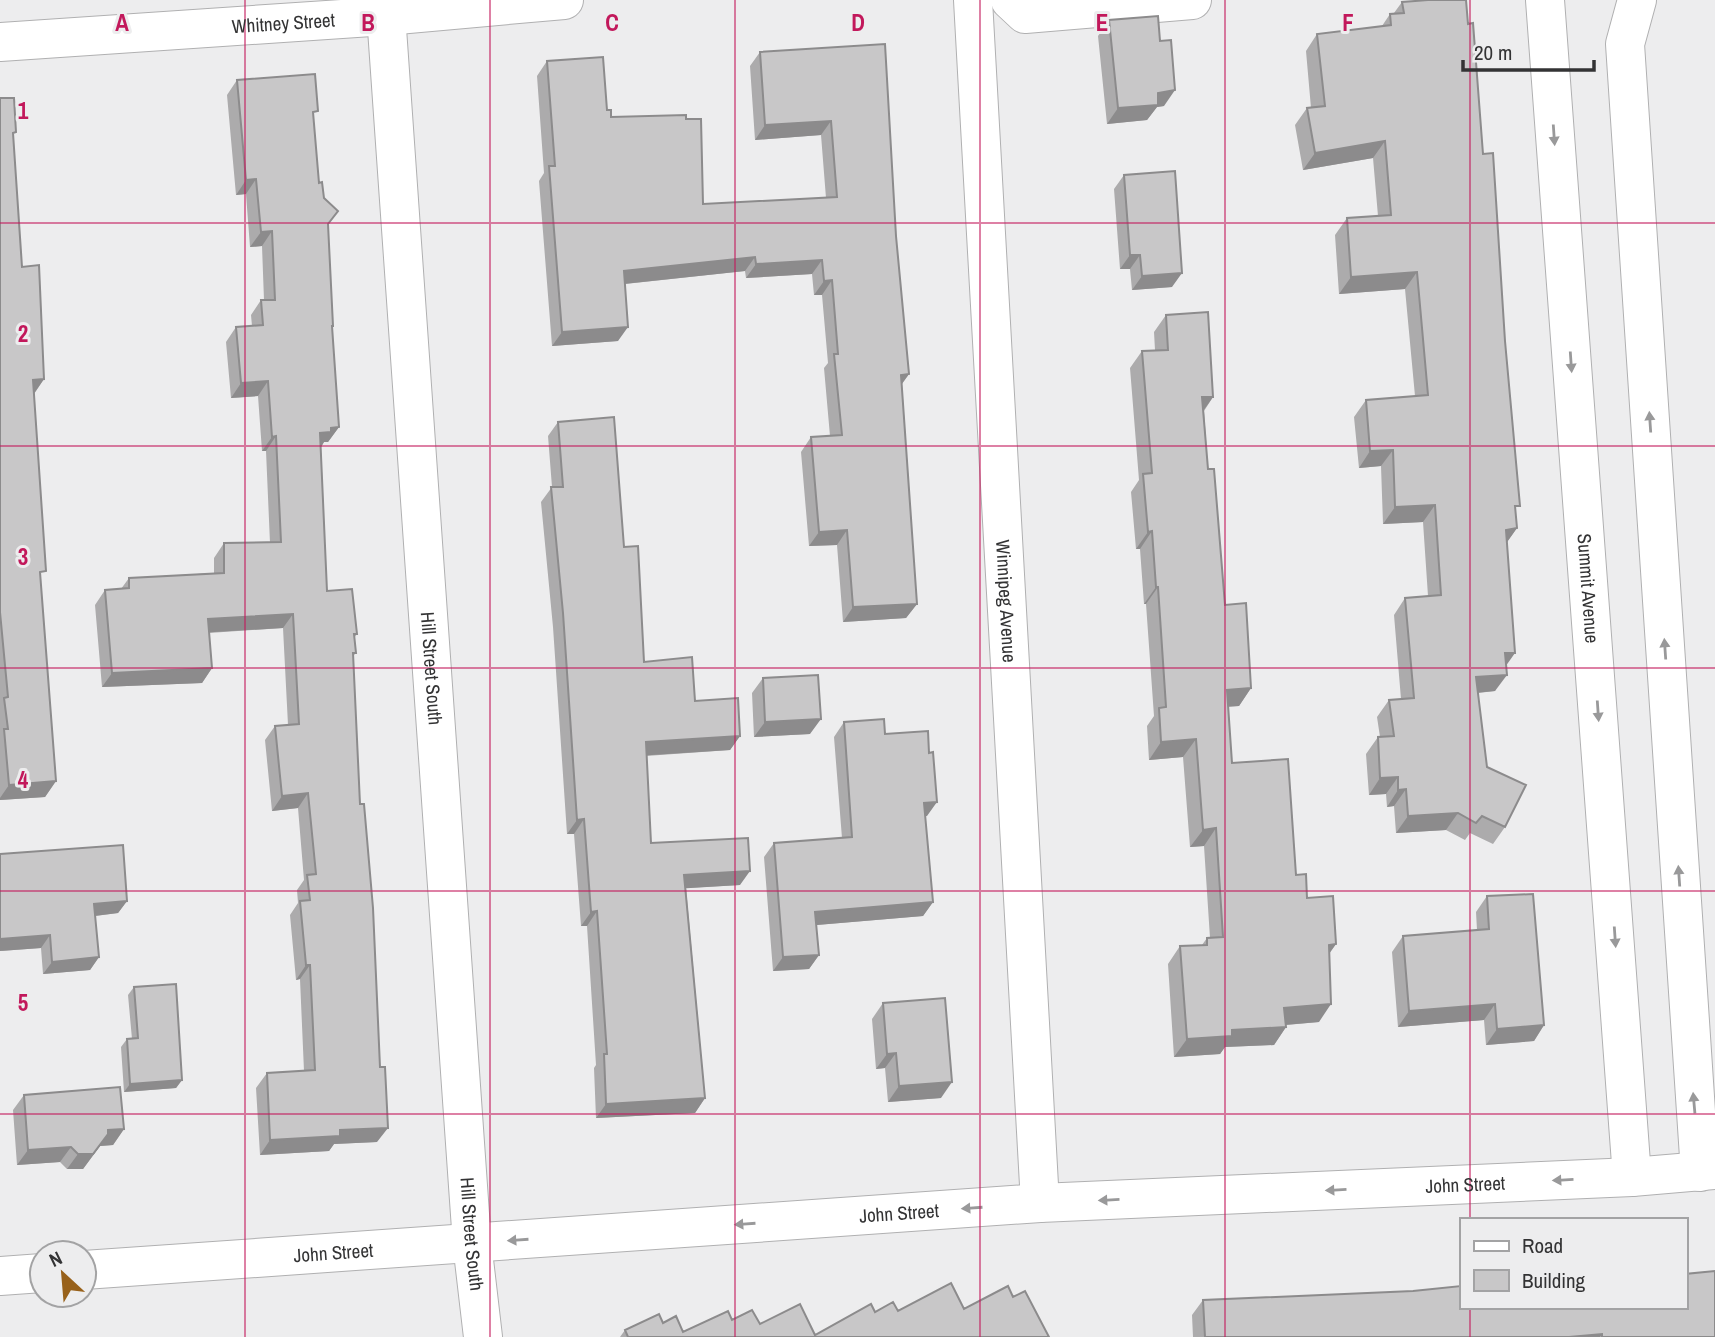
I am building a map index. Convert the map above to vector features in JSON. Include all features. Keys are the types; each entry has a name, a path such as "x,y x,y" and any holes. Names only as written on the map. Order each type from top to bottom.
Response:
{"street":[{"name":"Whitney Street","path":"0,42 385,8 564,0"},
{"name":"Winnipeg Avenue","path":"973,0 1040,1203"},
{"path":"1010,0 1026,14 1192,0"},
{"name":"Summit Avenue","path":"1545,0 1632,1177"},
{"path":"1637,0 1625,44 1707,1171"},
{"name":"Hill Street South","path":"385,8 472,1243 483,1337"},
{"name":"John Street","path":"98,1269 1040,1203 1632,1177 1707,1171"},
{"path":"0,1276 28,1274"}],"building":[{"path":"1466,0 1468,24 1473,23 1483,154 1493,153 1505,341 1520,506 1515,506 1517,528 1506,530 1515,653 1505,653 1507,675 1476,677 1487,767 1526,785 1505,827 1482,816 1476,823 1458,813 1408,816 1406,789 1398,790 1398,777 1380,778 1378,737 1394,736 1389,700 1414,698 1405,598 1441,595 1435,505 1395,507 1393,450 1370,451 1366,400 1428,395 1417,272 1351,277 1347,218 1391,215 1385,141 1315,153 1307,108 1325,106 1317,34 1391,25 1390,14 1404,13 1402,2"},
{"path":"1158,16 1160,41 1171,40 1175,90 1158,93 1158,105 1118,108 1109,20"},
{"path":"885,44 896,236 909,374 901,375 917,604 853,607 847,530 819,532 811,437 842,435 834,354 838,354 832,280 824,281 822,260 756,264 755,257 624,271 628,327 562,332 549,166 555,166 547,61 603,57 607,110 611,110 611,117 686,115 686,119 701,119 703,204 837,197 831,121 765,125 760,52"},
{"path":"315,74 318,111 313,112 319,183 322,182 324,198 338,211 328,224 339,427 331,428 331,432 320,433 327,591 352,589 357,634 354,634 356,653 353,653 360,804 364,804 373,908 380,1067 385,1067 388,1128 340,1130 340,1136 270,1140 267,1073 315,1070 310,965 306,965 300,901 310,900 307,875 316,874 308,793 282,796 275,726 299,724 293,614 208,619 212,668 112,673 105,590 129,588 129,578 224,573 224,543 281,542 276,436 272,437 268,381 241,383 236,327 263,325 261,300 275,300 272,231 261,232 256,179 246,180 237,80"},
{"path":"0,98 14,98 16,132 13,133 22,267 39,265 44,379 33,380 46,571 40,572 56,781 9,785 4,729 8,729 4,698 8,697 0,612"},
{"path":"1175,171 1182,273 1142,276 1140,255 1130,255 1124,175"},
{"path":"1208,312 1213,397 1202,397 1208,469 1214,469 1225,605 1246,603 1251,688 1227,690 1232,763 1288,759 1296,875 1306,874 1307,898 1333,896 1336,944 1329,945 1331,1004 1284,1008 1286,1027 1232,1030 1232,1036 1187,1039 1180,946 1207,945 1207,938 1223,937 1216,828 1203,830 1196,739 1161,742 1159,708 1166,707 1158,587 1152,531 1148,532 1143,474 1152,473 1142,351 1168,350 1166,315"},
{"path":"614,417 624,547 638,546 644,662 692,657 695,701 738,698 740,736 646,742 651,843 748,838 750,871 684,875 705,1098 606,1104 604,1054 607,1054 597,911 591,912 584,819 577,820 563,613 551,487 563,487 558,422"},
{"path":"818,675 821,719 765,722 763,678"},
{"path":"884,719 885,734 928,731 929,753 933,752 937,802 924,803 933,902 815,912 819,955 783,957 774,843 852,837 844,722"},
{"path":"123,845 127,901 94,904 99,957 52,962 50,935 0,939 0,854"},
{"path":"1533,894 1544,1025 1497,1029 1495,1004 1409,1011 1403,936 1489,929 1487,896"},
{"path":"176,984 182,1080 130,1084 127,1039 138,1038 134,987"},
{"path":"945,998 952,1082 899,1086 896,1053 887,1054 883,1003"},
{"path":"120,1087 124,1129 108,1130 108,1134 93,1154 78,1154 71,1147 28,1150 24,1095"},
{"path":"1715,1271 1715,1337 1602,1337 1602,1334 1569,1337 1205,1337 1203,1300 1413,1291 1460,1286 1460,1309 1687,1309 1687,1274"},
{"path":"951,1283 964,1309 1008,1286 1013,1297 1025,1291 1049,1337 628,1337 625,1330 659,1314 663,1323 676,1316 683,1332 728,1311 732,1320 752,1310 760,1324 800,1304 815,1335 871,1304 875,1312 893,1302 898,1311"}]}
